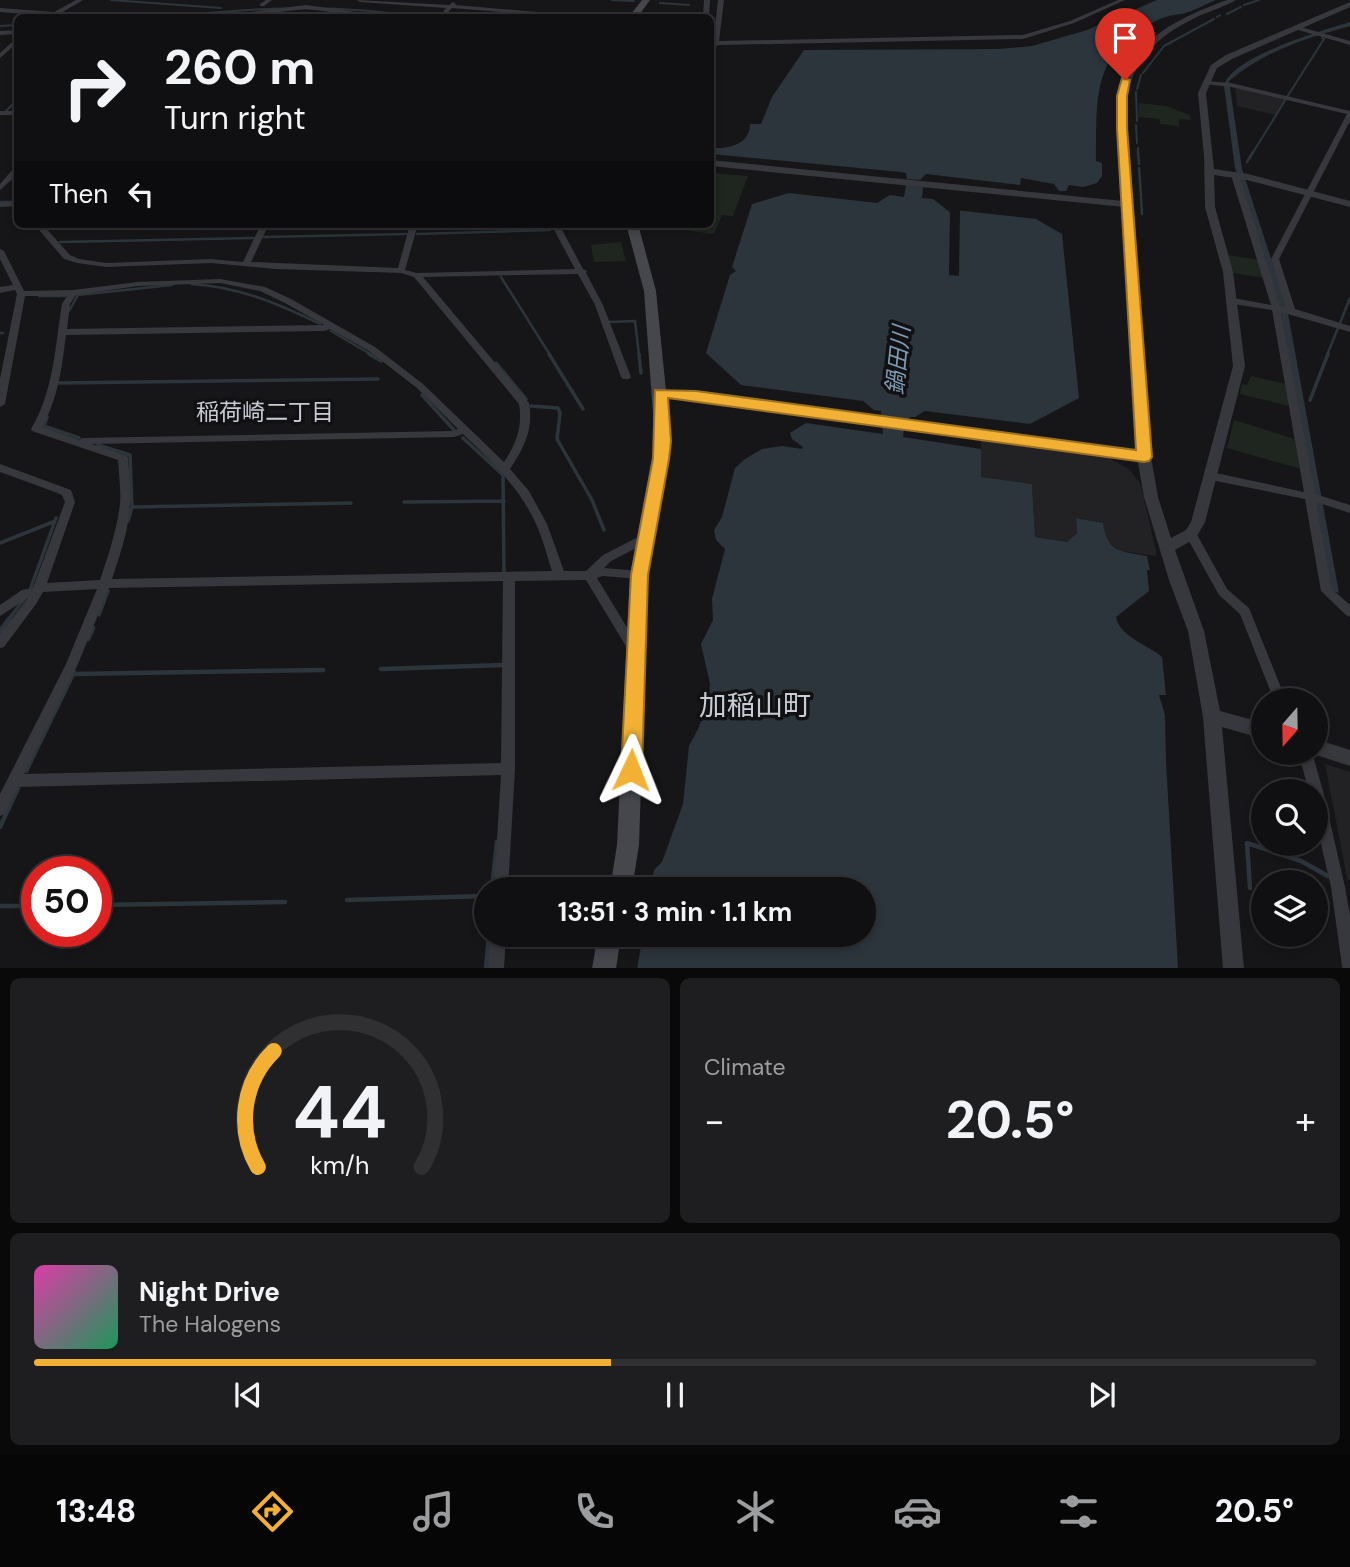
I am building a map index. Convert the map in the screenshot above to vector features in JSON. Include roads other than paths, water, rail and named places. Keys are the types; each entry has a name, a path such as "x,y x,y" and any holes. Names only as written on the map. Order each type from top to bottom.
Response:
{"main road":[{"path":"635,14 646,0"},
{"path":"623,877 628,845 639,575 663,441 650,291 633,228"},
{"path":"604,968 608,947"}],"street":[{"path":"0,10 57,14 80,0"},
{"path":"262,5 269,0"},
{"path":"360,0 554,14"},
{"path":"444,14 457,0"},
{"path":"714,40 721,0"},
{"path":"714,46 1023,37 1072,22 1122,0"},
{"path":"1233,0 1169,30 1138,55 1129,69 1122,96 1144,457 1151,497 1196,631 1212,717 1234,968"},
{"path":"1167,548 1191,534 1198,522 1240,366 1233,301 1210,207 1202,93 1214,67 1229,57 1251,45 1350,4"},
{"path":"241,14 306,7 365,14"},
{"path":"1297,28 1350,43"},
{"path":"0,45 13,45"},
{"path":"0,57 13,45"},
{"path":"1206,83 1227,85 1350,114 1275,260 1291,311"},
{"path":"714,163 1127,205"},
{"path":"1209,171 1240,176 1350,204"},
{"path":"0,188 14,173"},
{"path":"1240,176 1277,309 1327,591 1350,612"},
{"path":"42,228 67,257 106,265 211,261 401,271 417,275 583,271"},
{"path":"246,264 263,228"},
{"path":"401,271 413,228"},
{"path":"557,228 599,305 626,377"},
{"path":"0,251 12,290 0,404"},
{"path":"417,275 524,403 528,415 523,436 519,448 505,468"},
{"path":"12,290 73,293 138,284 220,281 262,289 372,349 410,379 505,468 525,494 542,524 559,574"},
{"path":"0,809 67,672 105,584 125,510 123,458 36,429 41,422 53,383 66,304 73,293"},
{"path":"1233,301 1291,311 1350,329"},
{"path":"61,331 325,328 331,325"},
{"path":"660,393 1144,457"},
{"path":"81,443 85,439 454,434 464,430"},
{"path":"0,643 33,592 70,502 69,497 59,489 3,472"},
{"path":"1211,476 1326,500 1350,509"},
{"path":"1191,534 1223,592 1245,611 1275,688"},
{"path":"589,575 607,558 646,538"},
{"path":"0,611 33,592 105,584 589,575 603,572 639,575"},
{"path":"589,575 636,651"},
{"path":"502,877 508,769 509,576"},
{"path":"1212,717 1251,728"},
{"path":"1328,751 1350,758"},
{"path":"13,781 508,769"},
{"path":"1328,834 1344,892 1350,966"},
{"path":"496,968 497,947"}],"water":[{"path":"1157,0 1216,0 1189,12 1160,19 1137,31 1121,45 1110,60 1102,77 1098,96 1096,161 1102,163 1102,176 1097,183 1083,187 1069,185 1066,191 1059,191 1054,184 1021,178 1020,185 926,174 920,180 907,179 906,173 901,172 714,154 714,148 724,148 742,141 750,124 761,124 772,97 804,50 998,49 1032,46 1087,30"},
{"path":"1350,22 1350,26 1302,41 1257,61 1229,81 1242,169 1287,308 1339,593 1332,591 1280,307 1235,168 1224,86 1230,75 1260,55 1300,38"},
{"name":"鍋田川","path":"906,185 923,187 922,198 933,199 946,209 1036,219 1062,234 1079,398 1030,424 925,411 910,417 904,427 903,437 981,449 981,477 1032,484 1035,537 1067,542 1077,533 1076,518 1103,523 1108,540 1117,549 1147,556 1150,570 1147,570 1149,591 1116,617 1122,630 1162,657 1166,695 1159,695 1165,715 1178,968 637,968 641,947 876,947 876,877 653,877 654,870 662,862 683,804 689,746 699,727 709,694 710,684 701,644 713,620 712,599 725,549 716,540 714,530 722,517 735,468 762,449 782,446 802,449 790,433 806,423 883,434 881,411 874,410 863,401 741,385 706,353 730,275 736,271 732,267 752,204 789,193 877,203 890,195 904,197"}],"waterway":[{"path":"111,0 221,8"},
{"path":"612,0 634,1"},
{"path":"1244,5 1259,0"},
{"path":"660,3 689,5"},
{"path":"1227,14 1241,7"},
{"path":"198,14 294,8 400,14"},
{"path":"1143,73 1164,46 1214,19"},
{"path":"0,26 14,25"},
{"path":"1287,97 1324,39 1322,38"},
{"path":"1137,89 1141,75"},
{"path":"1136,92 1137,121"},
{"path":"1252,154 1286,99"},
{"path":"5,112 14,103"},
{"path":"1136,125 1137,143"},
{"path":"1138,152 1139,164"},
{"path":"1247,162 1253,152"},
{"path":"1139,168 1141,196"},
{"path":"1141,198 1142,214"},
{"path":"0,202 14,202"},
{"path":"417,234 550,230"},
{"path":"264,237 406,234"},
{"path":"60,242 253,238"},
{"path":"501,277 550,355"},
{"path":"191,284 257,297 320,324"},
{"path":"69,311 78,295 172,285"},
{"path":"39,296 65,296"},
{"path":"1340,323 1350,298"},
{"path":"609,322 635,321 639,355"},
{"path":"1327,355 1338,328"},
{"path":"331,331 372,355"},
{"path":"369,354 381,361"},
{"path":"549,354 583,409"},
{"path":"639,354 641,373"},
{"path":"1310,400 1328,354"},
{"path":"496,363 526,399"},
{"path":"58,383 378,379"},
{"path":"422,395 454,430"},
{"path":"531,406 558,408 560,413 557,439 592,500 604,530"},
{"path":"47,417 44,426 79,438"},
{"path":"463,438 503,475 503,501"},
{"path":"98,445 130,455 132,507"},
{"path":"404,502 503,501"},
{"path":"503,501 504,572"},
{"path":"132,507 351,503"},
{"path":"128,521 132,507"},
{"path":"30,590 56,518"},
{"path":"0,543 53,522"},
{"path":"99,615 108,591"},
{"path":"8,620 26,597"},
{"path":"0,631 9,619"},
{"path":"88,639 93,628"},
{"path":"381,669 504,665"},
{"path":"73,674 323,670"},
{"path":"26,771 73,674"},
{"path":"0,827 18,788"},
{"path":"493,877 497,842"},
{"path":"1250,888 1247,843 1301,861 1317,870"},
{"path":"347,900 474,896"},
{"path":"112,905 285,902"},
{"path":"0,906 21,906"},
{"path":"486,968 488,947"}],"district":[{"name":"稲荷崎二丁目","path":"265,412"},
{"name":"加稲山町","path":"755,705"}]}
